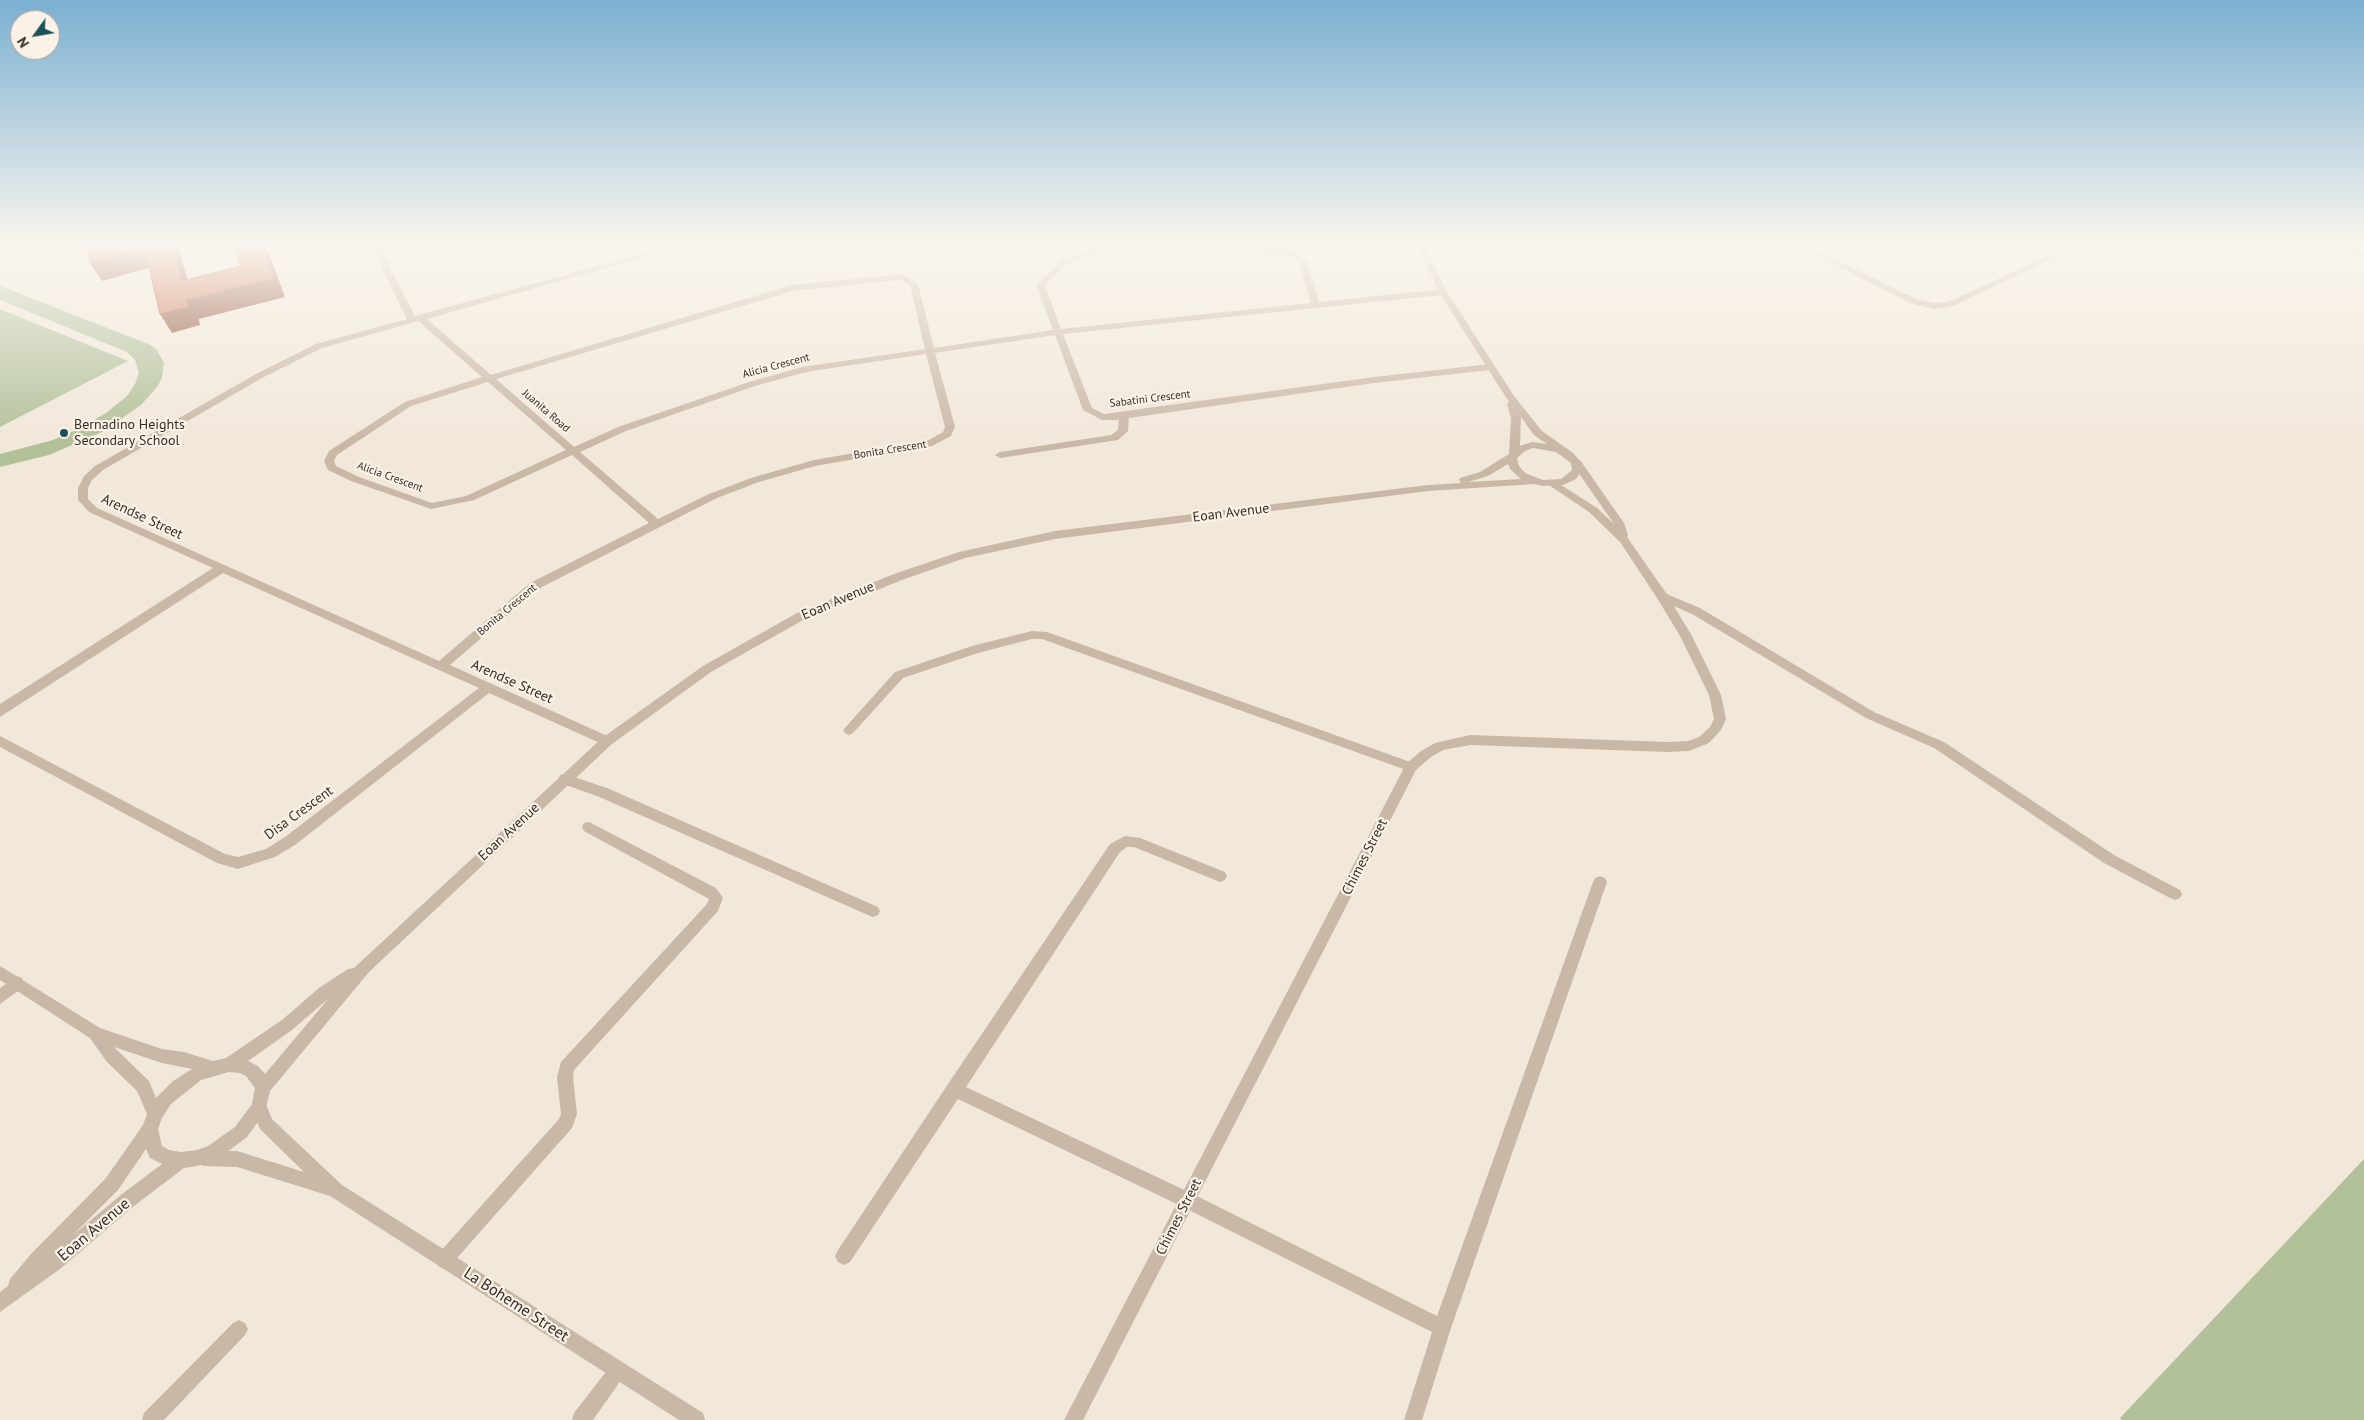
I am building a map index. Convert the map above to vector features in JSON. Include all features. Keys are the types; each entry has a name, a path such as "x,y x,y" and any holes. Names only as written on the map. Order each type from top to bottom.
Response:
{"street":[{"path":"413,312 416,318"},
{"name":"Arendse Street","path":"437,312 342,339 291,359 154,435 99,468 88,478 83,488 82,500 93,510 607,741"},
{"name":"Bonita Crescent","path":"490,378 711,312"},
{"name":"Bonita Crescent","path":"441,666 534,586 713,496 784,470 814,462 932,444 942,439 950,427 921,312"},
{"name":"Sabatini Crescent","path":"1050,312 1088,410 1102,417 1124,416 1374,380 1490,367"},
{"name":"Alicia Crescent","path":"490,378 408,404 333,453 329,461 332,468 355,479 425,503 442,505 470,498 622,429 778,376 805,369 1058,332 1240,312"},
{"path":"1456,312 1510,397 1538,433 1576,462 1577,470 1572,477 1563,482 1551,484 1533,481 1521,475 1514,467 1516,418 1510,397"},
{"name":"Juanita Road","path":"416,318 490,378 656,523"},
{"path":"1000,455 1114,438 1123,431 1124,416"},
{"path":"1513,456 1521,449 1532,445 1545,445 1559,449"},
{"name":"Eoan Avenue","path":"1428,488 1471,479 1484,474 1513,456"},
{"name":"Chimes Street","path":"1576,462 1620,526 1624,540"},
{"name":"Eoan Avenue","path":"263,1088 364,967 607,741 707,669 770,632 842,598 898,577 964,555 1055,535 1428,488 1533,481"},
{"name":"Chimes Street","path":"1073,1420 1411,767 1426,754 1440,746 1470,740 1668,747 1689,746 1704,740 1715,730 1720,719 1715,695 1686,636 1662,596 1624,540 1593,510 1551,484"},
{"path":"0,712 9,703 222,568"},
{"path":"1662,596 1696,611 1870,714 1939,744 2109,859 2175,894"},
{"path":"849,730 899,675 976,650 1043,635 1411,767"},
{"name":"Disa Crescent","path":"0,741 222,860 238,863 270,853 290,841 490,687"},
{"path":"565,779 602,792 873,911"},
{"path":"444,1260 566,1122 570,1114 565,1077 567,1067 713,907 716,898 711,892 589,827"},
{"path":"844,1256 1115,848 1125,841 1135,842 1220,876"},
{"path":"1413,1420 1442,1328 1600,882"},
{"name":"Eoan Avenue","path":"229,1065 286,1025 324,993 364,967"},
{"path":"0,972 95,1033 162,1056 184,1059 213,1068"},
{"path":"0,997 17,983"},
{"path":"95,1033 113,1057 143,1086 152,1122 151,1142 156,1152 167,1158 189,1159 213,1152 242,1132 259,1107 263,1088 259,1078 252,1071 242,1066 229,1065 213,1068 195,1075 179,1086 165,1099 152,1122"},
{"path":"954,1089 1188,1200 1442,1328"},
{"name":"La Boheme Street","path":"259,1107 266,1124 336,1191 696,1420"},
{"name":"Eoan Avenue","path":"3,1301 37,1260 112,1184 152,1122"},
{"name":"Eoan Avenue","path":"3,1301 54,1264 128,1200 189,1159"},
{"name":"La Boheme Street","path":"189,1159 237,1159 336,1191"},
{"path":"151,1420 239,1329"},
{"path":"581,1420 618,1370"}],"green space":[{"path":"0,312 8,312 128,361 0,427"},
{"path":"30,312 67,312 151,345 157,350 164,363 162,378 157,387 141,405 102,432 49,455 0,467 0,454 53,440 76,430 106,413 127,396 135,384 139,373 135,360 127,352"},
{"path":"2364,1159 2364,1420 2122,1420 2120,1418"}],"place":[{"name":"Bernadino Heights Secondary School","path":"64,433"}]}
